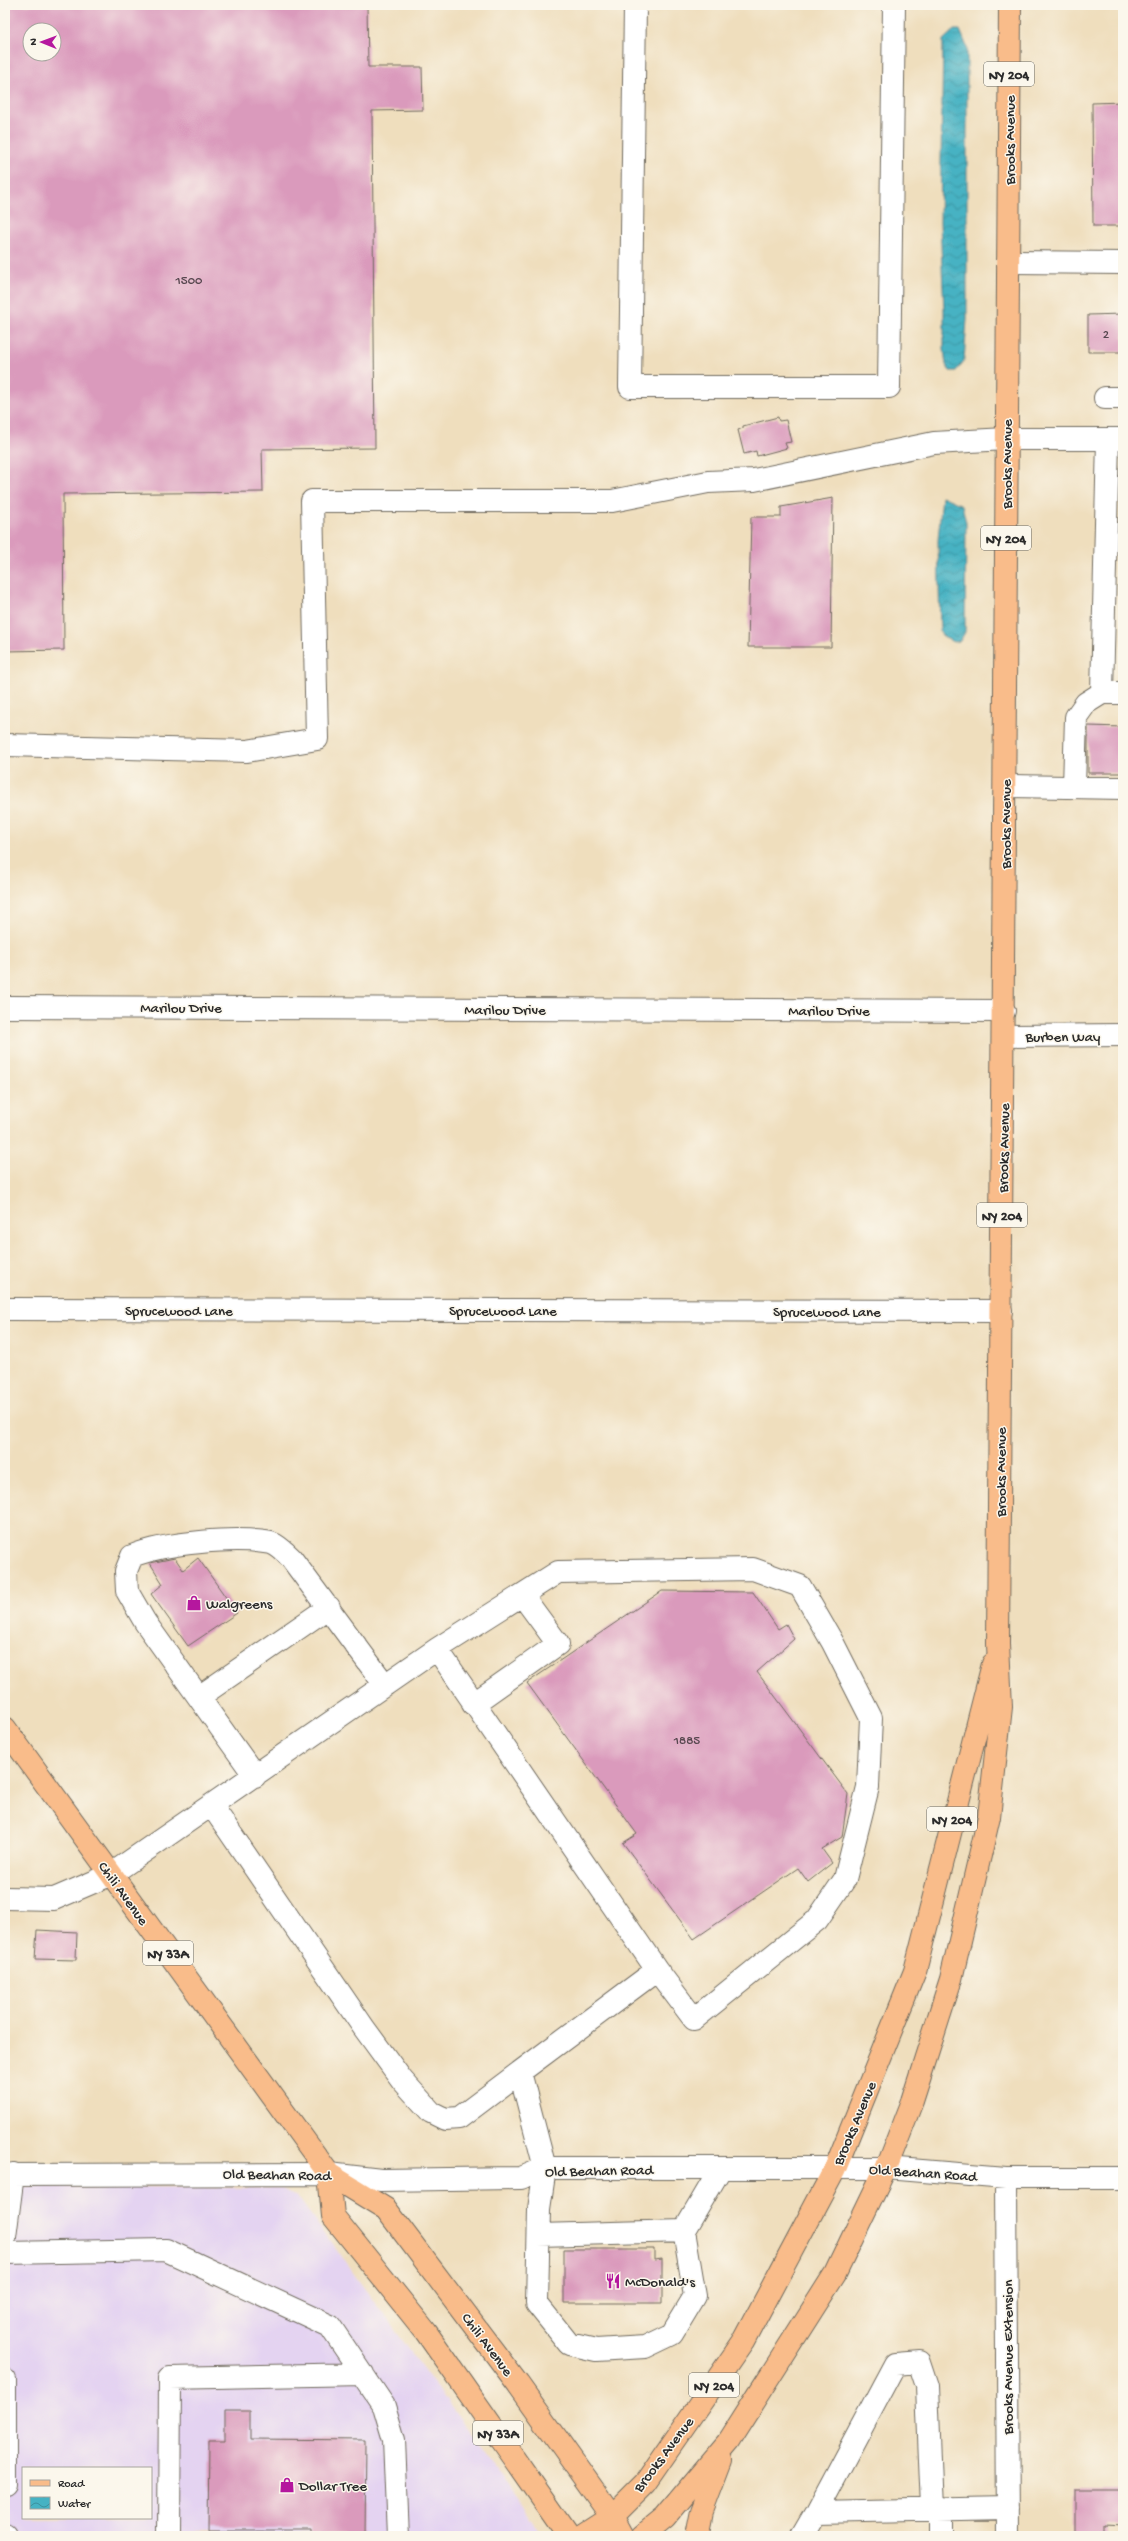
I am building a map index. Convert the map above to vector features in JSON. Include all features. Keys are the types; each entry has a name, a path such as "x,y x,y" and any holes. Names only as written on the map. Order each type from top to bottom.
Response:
{"main road":[{"name":"Brooks Avenue","path":"642,2536 664,2518 728,2442 835,2274 886,2168 912,2101 951,1979 989,1817 1002,1707 998,1644 1006,786 1006,439 1010,5"},
{"name":"Brooks Avenue","path":"581,2536 612,2516 645,2483 743,2342 835,2169 915,1971 998,1644"},
{"name":"Chili Avenue","path":"5,1728 110,1875 330,2174 386,2209 518,2384 612,2516 623,2536"},
{"name":"NY 33A","path":"330,2174 333,2216 426,2332 569,2536"},
{"name":"NY 204","path":"697,2536 702,2511 728,2442"}],"street":[{"path":"635,5 630,387 889,387 894,5"},
{"path":"1008,262 1123,263"},
{"path":"5,745 247,751 317,739 312,500 612,501 708,482 754,480 934,443 1006,439 1116,439 1113,693 1086,703 1076,717 1074,787"},
{"path":"1006,786 1123,788"},
{"name":"Marilou Drive","path":"5,1007 1004,1011"},
{"name":"Burben Way","path":"1004,1036 1123,1035"},
{"name":"Sprucewood Lane","path":"5,1309 1001,1311"},
{"path":"255,1776 145,1622 127,1591 126,1571 132,1556 149,1549 186,1543 230,1541 273,1544 291,1558 329,1607 385,1685"},
{"path":"5,1898 54,1899 110,1875 212,1806 385,1685 437,1650 558,1572 753,1570 800,1586 833,1643 871,1718 868,1787 845,1879 817,1920 694,2019 657,1970 437,1650"},
{"path":"473,1704 558,1644 522,1595"},
{"path":"198,1697 329,1607"},
{"path":"212,1806 364,2028 402,2080 432,2112 445,2119 459,2118 657,1970"},
{"path":"520,2072 545,2168 539,2209 537,2304 569,2344 596,2350 645,2347 672,2334 695,2296 684,2231 721,2168"},
{"name":"Old Beahan Road","path":"9,2174 330,2174 381,2180 521,2178 545,2168 886,2168 1006,2178 1123,2178"},
{"path":"5,2236 9,2174"},
{"name":"Brooks Avenue Extension","path":"1006,2178 1008,2536"},
{"path":"539,2235 684,2231"},
{"path":"5,2252 166,2250 330,2326 384,2406 394,2440 398,2536"},
{"path":"802,2536 895,2364 919,2362 927,2386 936,2509 940,2536"},
{"path":"169,2536 170,2378 363,2374"},
{"path":"5,2380 5,2484"},
{"path":"816,2512 1008,2508"}],"shaded area":[{"path":"5,2186 264,2188 281,2189 297,2196 521,2503 541,2536 5,2536"}],"water":[{"path":"954,30 960,30 967,47 967,319 964,361 956,371 950,371 946,365 944,348 944,310 940,223 943,40"},
{"path":"942,496 962,505 966,523 965,632 960,641 954,642 943,637 940,631 938,540"}],"building":[{"path":"5,5 367,5 368,67 422,67 423,110 372,111 375,448 262,449 263,492 63,494 64,650 5,651"},
{"path":"1123,102 1123,226 1093,226 1092,103"},
{"path":"1123,314 1123,352 1088,352 1088,315"},
{"path":"778,417 779,421 786,420 791,442 785,443 787,448 757,456 756,451 744,454 738,430 743,428 743,426"},
{"path":"833,498 831,647 748,647 751,517 781,517 781,507"},
{"path":"1088,726 1123,727 1123,773 1088,773"},
{"name":"Walgreens","path":"175,1558 183,1570 198,1558 237,1613 188,1646 151,1594 163,1584 150,1563"},
{"path":"662,1591 753,1592 778,1629 786,1624 794,1639 757,1672 848,1794 842,1837 822,1849 832,1863 808,1882 798,1868 694,1939 623,1843 637,1834 527,1683"},
{"path":"37,1930 77,1932 76,1960 35,1959"},
{"name":"McDonald's","path":"564,2249 654,2249 654,2260 662,2259 662,2303 564,2303"},
{"name":"Dollar Tree","path":"225,2411 250,2411 250,2439 366,2440 365,2536 311,2536 311,2530 208,2530 209,2440 225,2440"},
{"path":"1074,2489 1123,2489 1123,2526 1106,2525 1106,2536 1074,2536"}],"place":[{"name":"Walgreens","path":"194,1603"},
{"name":"McDonald's","path":"613,2281"},
{"name":"Dollar Tree","path":"287,2485"}]}
